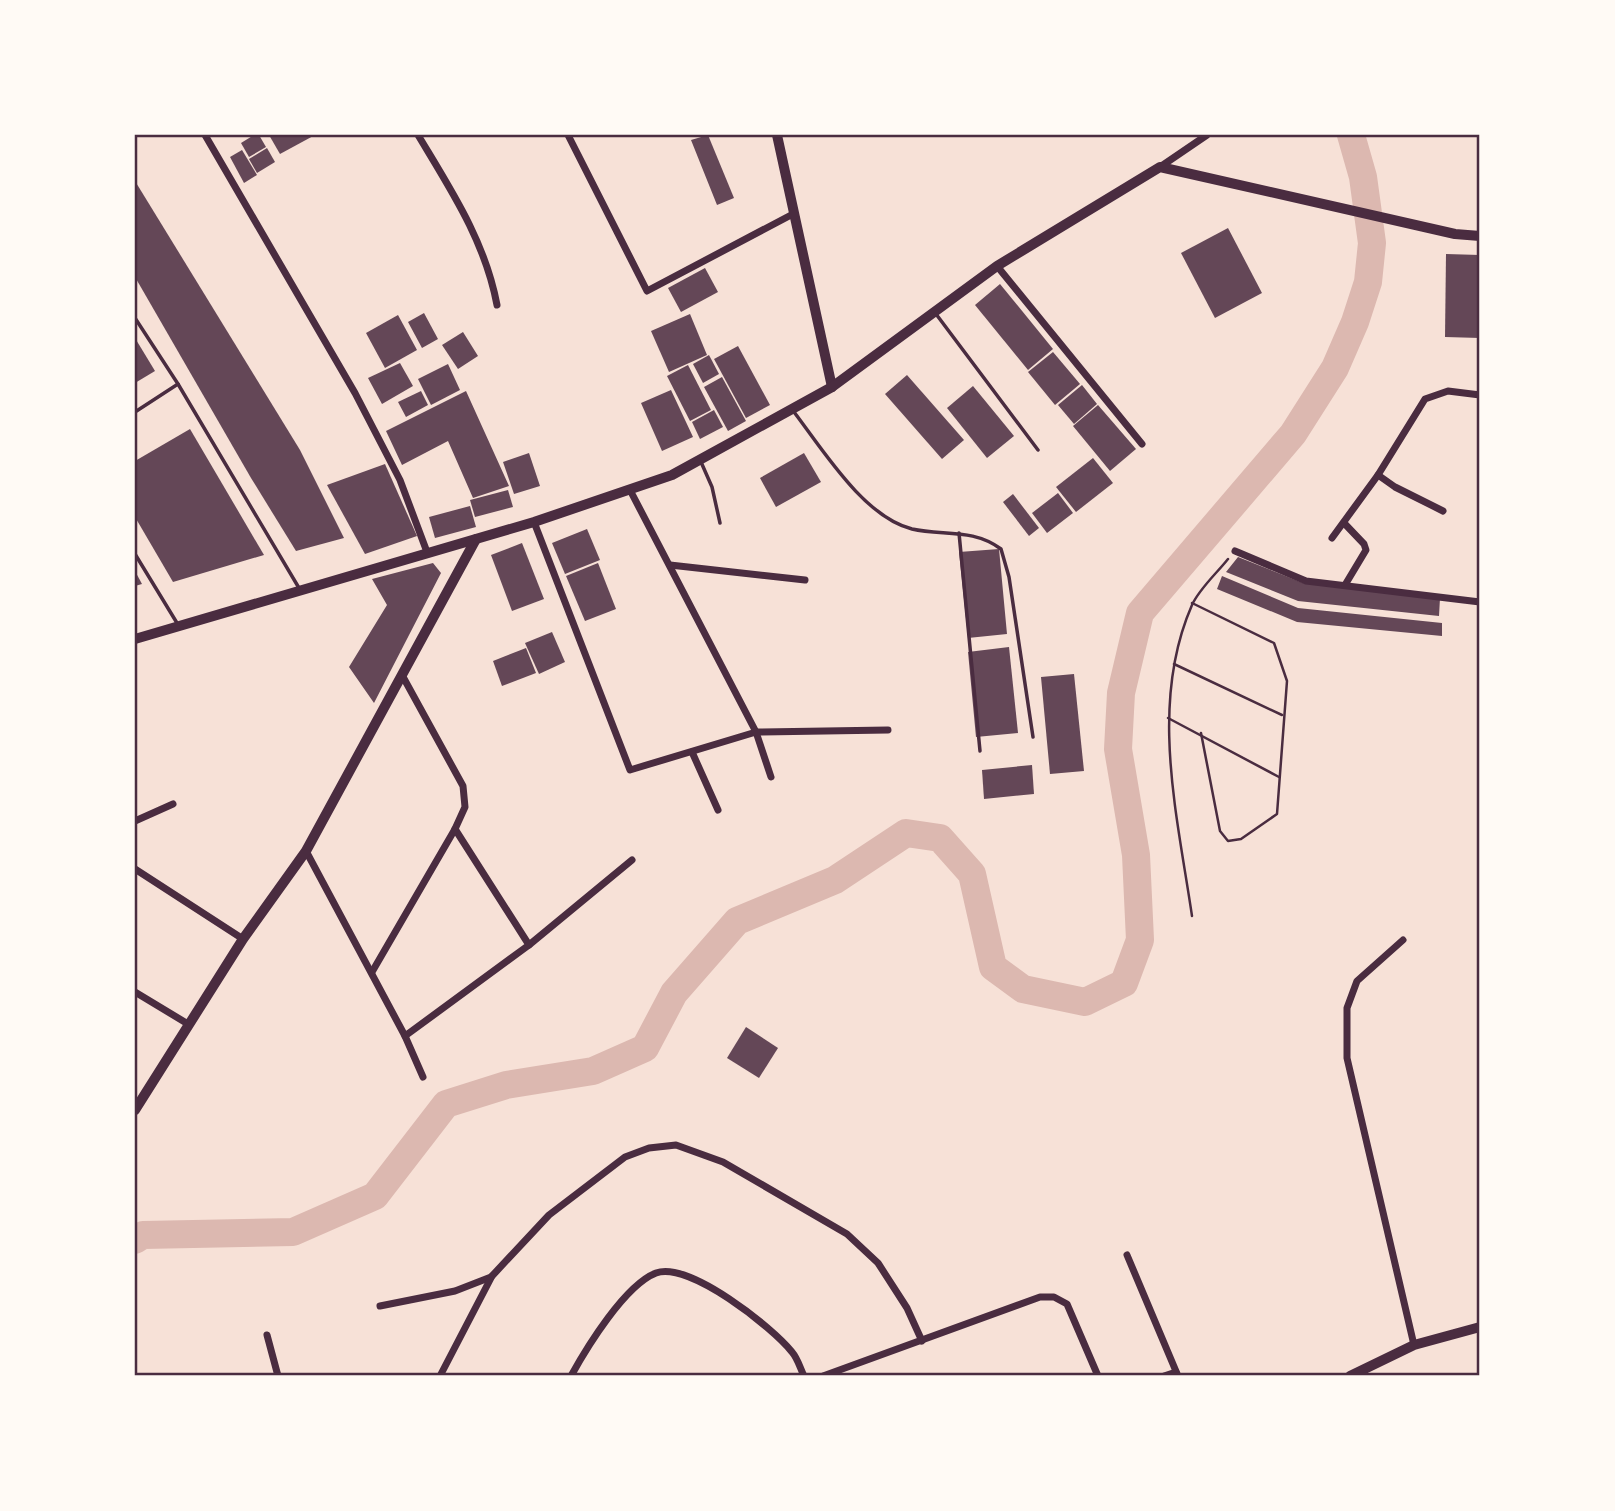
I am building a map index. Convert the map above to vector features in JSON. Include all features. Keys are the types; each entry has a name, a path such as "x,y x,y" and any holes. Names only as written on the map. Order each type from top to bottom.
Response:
{"main road":[{"path":"777,135 832,387"},
{"path":"135,639 534,522 631,490 701,462 832,387 997,267 1160,167 1455,234 1480,236"}],"street":[{"path":"205,135 355,393 400,481 427,552"},
{"path":"418,135 479,240 490,269 497,305"},
{"path":"568,135 647,291 793,214"},
{"path":"1160,167 1208,135"},
{"path":"997,267 1142,444"},
{"path":"1332,538 1378,475 1425,399 1448,391 1480,395"},
{"path":"1378,475 1395,488 1443,510"},
{"path":"631,490 756,732 771,777"},
{"path":"534,522 630,770 756,732 888,730"},
{"path":"1344,523 1364,544 1366,551 1345,585"},
{"path":"135,1110 243,939 306,851 476,539"},
{"path":"1235,551 1306,581 1480,601"},
{"path":"670,565 805,580"},
{"path":"372,972 456,829 465,807 463,786 402,674"},
{"path":"692,752 718,810"},
{"path":"135,821 173,804"},
{"path":"456,829 529,946"},
{"path":"306,851 372,972 423,1077"},
{"path":"405,1037 529,946 632,860"},
{"path":"135,869 243,939"},
{"path":"1403,940 1357,981 1347,1008 1348,1058 1415,1345"},
{"path":"135,992 188,1024"},
{"path":"440,1376 492,1276 549,1215 625,1157 649,1148 676,1145 723,1162 847,1234 878,1263 907,1308 922,1341"},
{"path":"1127,1255 1177,1374 1164,1376"},
{"path":"571,1376 601,1326 621,1304 644,1280 656,1273 671,1270 726,1298 770,1328 794,1354 804,1376"},
{"path":"380,1306 455,1291 492,1276"},
{"path":"823,1376 1041,1297 1054,1297 1067,1304 1098,1376"},
{"path":"1350,1376 1415,1345 1480,1327"},
{"path":"268,1335 278,1376"}],"lane":[{"path":"934,312 1038,450"},
{"path":"135,318 178,384 300,590"},
{"path":"135,412 178,384"},
{"path":"793,410 853,488 895,524 915,530 958,533 985,539 1004,554 1033,737"},
{"path":"701,462 712,487 720,523"},
{"path":"958,533 980,751"},
{"path":"135,554 178,625"}],"path":[{"path":"1192,916 1172,785 1168,718 1174,664 1192,603 1235,551"},
{"path":"1192,603 1274,643 1287,681 1277,814 1241,839 1228,841 1220,831 1201,733"},
{"path":"1174,664 1283,715"},
{"path":"1168,718 1201,733 1280,778"}],"building":[{"path":"259,135 266,147 249,157 241,143"},
{"path":"269,135 315,135 280,154"},
{"path":"708,135 734,198 717,205 691,140"},
{"path":"267,148 275,162 257,173 249,159"},
{"path":"242,150 257,175 244,183 230,157"},
{"path":"135,181 300,450 344,538 296,551 251,478 135,277"},
{"path":"1228,228 1262,293 1215,318 1181,253"},
{"path":"1446,254 1480,255 1480,338 1445,337"},
{"path":"705,268 718,292 681,312 668,288"},
{"path":"1000,284 1053,349 1028,370 975,305"},
{"path":"424,313 438,339 422,348 408,322"},
{"path":"690,314 707,355 669,372 651,331"},
{"path":"398,315 417,350 385,368 366,333"},
{"path":"463,332 478,356 458,369 442,345"},
{"path":"135,338 155,371 135,383"},
{"path":"738,346 770,405 746,418 714,359"},
{"path":"1053,352 1080,384 1055,405 1028,372"},
{"path":"709,355 719,374 703,383 693,364"},
{"path":"400,363 413,386 382,404 368,378"},
{"path":"448,364 460,390 431,405 418,379"},
{"path":"688,365 711,410 690,421 667,376"},
{"path":"907,375 964,440 942,459 885,394"},
{"path":"722,377 746,421 728,431 704,387"},
{"path":"1082,385 1097,404 1074,424 1058,405"},
{"path":"973,386 1014,436 987,458 947,408"},
{"path":"671,390 693,437 662,451 641,403"},
{"path":"421,391 428,405 406,417 398,402"},
{"path":"466,391 509,486 473,498 448,441 402,465 386,431"},
{"path":"1098,405 1136,449 1110,471 1073,426"},
{"path":"714,410 723,427 700,439 692,422"},
{"path":"190,429 264,555 173,582 135,517 135,461"},
{"path":"529,453 540,486 514,494 503,462"},
{"path":"804,453 821,482 776,507 760,478"},
{"path":"1093,458 1113,483 1076,512 1056,487"},
{"path":"385,464 417,536 365,554 327,485"},
{"path":"508,490 513,507 475,517 470,500"},
{"path":"1058,493 1073,513 1047,533 1032,513"},
{"path":"1013,494 1039,528 1029,536 1003,502"},
{"path":"470,506 476,527 435,538 429,517"},
{"path":"587,529 600,560 565,574 552,543"},
{"path":"522,543 544,599 512,611 491,555"},
{"path":"999,549 1007,634 968,638 959,552"},
{"path":"1238,557 1303,583 1440,598 1439,616 1298,601 1226,572"},
{"path":"433,563 441,573 374,703 349,667 387,605 372,579"},
{"path":"598,563 616,609 585,621 566,576"},
{"path":"135,571 142,584 135,586"},
{"path":"1222,576 1298,608 1442,623 1442,636 1297,622 1217,589"},
{"path":"552,632 565,662 539,674 525,643"},
{"path":"1009,647 1018,733 976,737 968,652"},
{"path":"526,648 536,673 502,686 493,661"},
{"path":"1074,674 1084,771 1050,774 1041,677"},
{"path":"1032,765 1034,794 984,799 982,770"},
{"path":"746,1027 778,1048 759,1078 727,1058"}],"waterway":[{"path":"135,1240 143,1235 293,1232 375,1196 446,1104 506,1085 593,1071 645,1048 674,993 737,921 835,880 906,833 940,838 972,874 993,967 1023,989 1085,1002 1124,983 1140,940 1136,855 1118,749 1121,693 1140,613 1293,434 1335,368 1355,322 1368,282 1372,243 1363,177 1351,135"}]}
